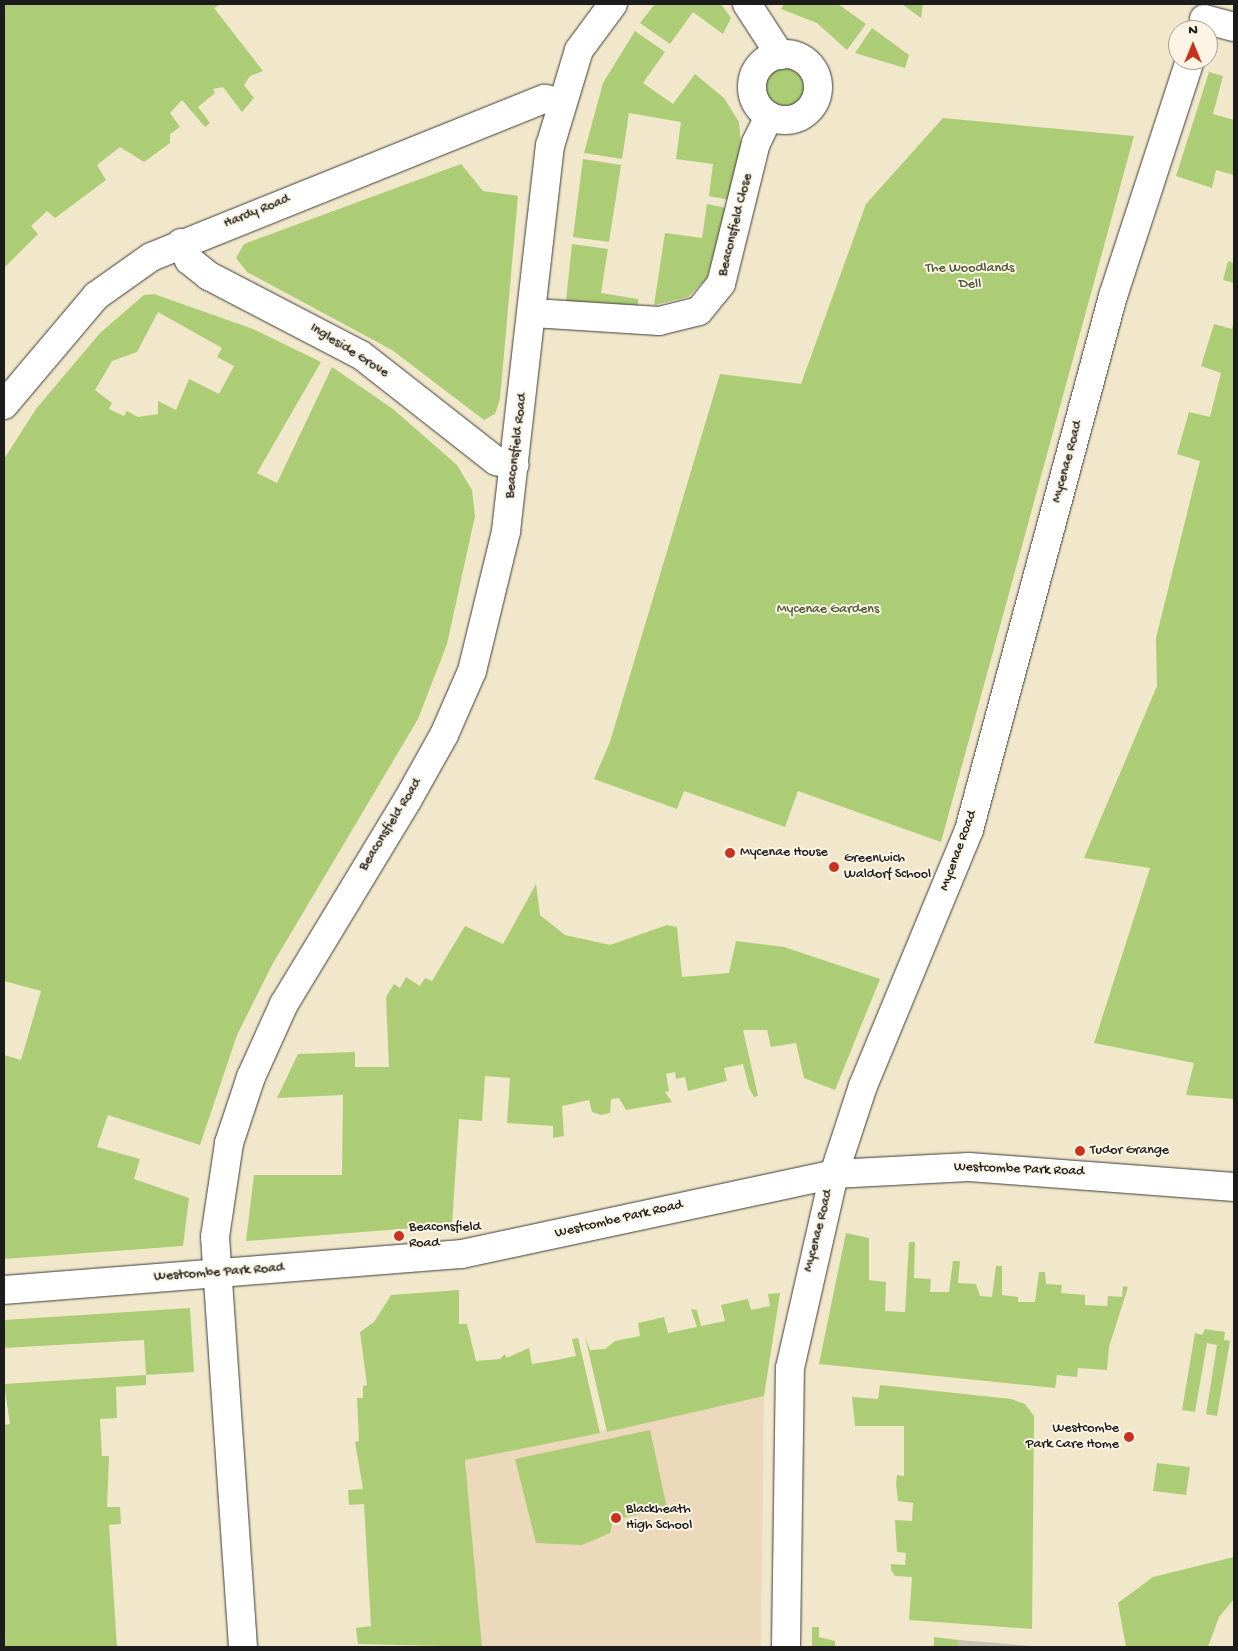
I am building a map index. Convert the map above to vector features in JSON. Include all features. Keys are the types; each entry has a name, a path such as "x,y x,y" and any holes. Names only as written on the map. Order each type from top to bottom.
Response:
{"street":[{"name":"Beaconsfield Road","path":"243,1647 215,1237 223,1171 251,1077 320,939 444,735 472,671 492,599 515,464 550,146 561,102 579,50 613,4"},
{"path":"747,4 780,55"},
{"path":"1204,18 1234,27"},
{"path":"780,55 791,55 810,66 816,76 816,99 810,109 791,120 768,116 754,102 752,82 762,64 780,55"},
{"name":"Mycenae Road","path":"786,1647 790,1368 834,1174 863,1086 969,830 1114,296 1187,70"},
{"name":"Hardy Road","path":"4,405 96,296 123,274 181,243 545,99 561,102"},
{"name":"Beaconsfield Close","path":"533,313 659,321 699,311 721,284 756,143 768,116"},
{"name":"Ingleside Grove","path":"181,243 189,260 224,286 361,355 496,461 515,464"},
{"name":"Westcombe Park Road","path":"4,1290 462,1254 834,1174 988,1168 1234,1187"}],"shaded area":[{"name":"Blackheath High School","path":"764,1396 761,1647 482,1647 465,1460"},
{"path":"959,1640 1032,1646 1032,1647 958,1647"}],"green space":[{"path":"4,4 221,4 214,8 263,71 250,76 244,85 254,98 242,112 223,87 213,89 215,93 198,107 210,123 205,127 182,100 170,113 180,127 170,134 170,143 144,162 120,147 97,165 106,180 55,218 47,211 31,226 38,234 4,268"},
{"path":"655,4 721,4 731,18 723,34 693,12 670,44 640,23"},
{"path":"784,4 838,4 866,24 847,50 817,23 781,9"},
{"path":"902,4 923,4 921,18"},
{"path":"872,28 909,55 905,68 855,53"},
{"path":"635,31 665,52 643,83 673,104 695,74 724,98 739,122 741,146 729,200 709,196 713,164 676,159 681,122 629,113 622,159 584,153 603,83"},
{"path":"785,61 795,63 803,69 809,77 811,87 809,97 803,105 795,111 785,113 775,111 767,105 761,97 759,87 761,77 767,69 775,63"},
{"path":"1209,72 1223,76 1213,114 1234,120 1234,175 1216,170 1212,188 1176,176"},
{"name":"Mycenae Gardens","path":"943,118 1134,136 941,842 798,791 785,827 684,791 677,809 594,779 610,742 720,374 801,384 866,204"},
{"path":"583,159 621,165 609,242 573,237"},
{"path":"461,164 483,191 518,196 500,399 495,414 484,420 392,350 247,272 236,258 244,244"},
{"path":"707,204 726,208 707,278 688,297 654,305 665,233 702,238"},
{"path":"572,244 608,249 601,293 638,299 638,305 566,301"},
{"path":"1228,261 1234,263 1234,283 1223,280"},
{"path":"154,294 253,329 321,362 257,473 277,483 332,367 393,409 457,465 472,490 475,516 447,644 418,719 272,965 237,1035 200,1145 108,1115 97,1147 140,1159 134,1179 189,1198 183,1246 4,1259 4,1055 21,1060 41,991 4,981 4,459 36,409 100,333 144,295","holes":["158,312 222,348 217,357 234,366 219,394 189,379 176,410 158,401 158,414 138,417 127,411 124,416 109,409 112,403 95,390 112,361 137,352"]},
{"path":"1234,320 1234,1099 1186,1095 1194,1063 1094,1043 1150,868 1084,858 1157,686 1156,638 1200,461 1177,454 1189,412 1210,417 1221,373 1201,366 1214,324 1232,329"},
{"path":"536,884 540,915 565,935 610,945 667,925 677,927 682,977 729,973 736,941 784,947 880,979 835,1090 804,1078 796,1043 771,1047 767,1030 743,1030 758,1096 754,1097 749,1088 743,1064 724,1068 727,1081 688,1091 685,1077 676,1079 675,1072 666,1074 669,1091 665,1092 672,1102 626,1110 619,1098 611,1099 610,1113 601,1115 592,1112 589,1100 562,1106 564,1136 553,1138 553,1126 507,1123 510,1078 485,1076 482,1121 459,1119 452,1225 246,1241 254,1175 342,1175 343,1095 277,1098 298,1054 355,1052 355,1067 389,1067 386,997 394,984 400,988 406,977 420,986 425,978 432,981 465,926 503,944"},
{"path":"846,1233 869,1238 869,1280 886,1282 885,1311 905,1312 909,1242 915,1242 914,1278 931,1279 930,1292 949,1292 953,1261 960,1261 958,1283 976,1284 980,1296 992,1297 996,1266 1002,1266 1002,1295 1018,1297 1018,1302 1035,1302 1039,1272 1045,1272 1046,1284 1062,1285 1061,1293 1085,1295 1085,1305 1107,1306 1108,1296 1122,1297 1123,1286 1128,1287 1109,1347 1107,1370 1078,1368 1077,1377 1057,1375 1055,1388 819,1364"},
{"path":"459,1290 459,1324 467,1324 476,1361 500,1359 505,1354 506,1358 529,1348 532,1364 576,1356 572,1339 578,1338 600,1433 465,1460 482,1647 358,1644 356,1628 371,1626 364,1504 349,1505 348,1490 363,1489 355,1442 359,1441 357,1398 363,1398 363,1386 367,1385 360,1332 374,1322 391,1295"},
{"path":"780,1293 764,1396 607,1432 585,1336 590,1350 605,1349 615,1341 640,1336 638,1323 664,1317 668,1333 697,1327 691,1309 697,1310 701,1326 725,1321 721,1305 748,1299 751,1310 770,1306 768,1294"},
{"path":"190,1308 194,1372 146,1375 144,1340 4,1348 4,1320"},
{"path":"1205,1329 1225,1332 1224,1340 1230,1341 1217,1416 1206,1414 1217,1345 1207,1343 1195,1412 1182,1410 1195,1333 1202,1335"},
{"path":"146,1375 146,1385 116,1387 117,1418 100,1419 102,1456 109,1456 107,1507 120,1507 121,1524 109,1525 117,1647 4,1647 4,1425 10,1424 4,1384"},
{"path":"880,1385 1011,1399 1025,1404 1034,1416 1032,1629 909,1620 912,1577 895,1576 891,1570 891,1564 905,1565 906,1553 897,1552 895,1520 912,1521 913,1503 898,1501 896,1484 897,1475 904,1476 904,1426 855,1426 852,1397 878,1399"},
{"path":"650,1430 667,1508 613,1520 610,1533 582,1545 536,1543 515,1459"},
{"path":"1157,1463 1190,1467 1186,1495 1153,1491"},
{"path":"1234,1557 1234,1599 1219,1617 1208,1647 1126,1647 1118,1603 1153,1577"},
{"path":"812,1627 819,1627 819,1637 835,1641 835,1647 812,1647"},
{"path":"934,1637 959,1640 958,1647 934,1647"}],"place":[{"name":"Mycenae House","path":"730,853"},
{"name":"Greenwich Waldorf School","path":"834,867"},
{"name":"Tudor Grange","path":"1080,1151"},
{"name":"Beaconsfield Road","path":"399,1236"},
{"name":"Westcombe Park Care Home","path":"1129,1437"},
{"name":"Blackheath High School","path":"616,1518"}],"park label":[{"name":"The Woodlands Dell","path":"970,278"}]}
